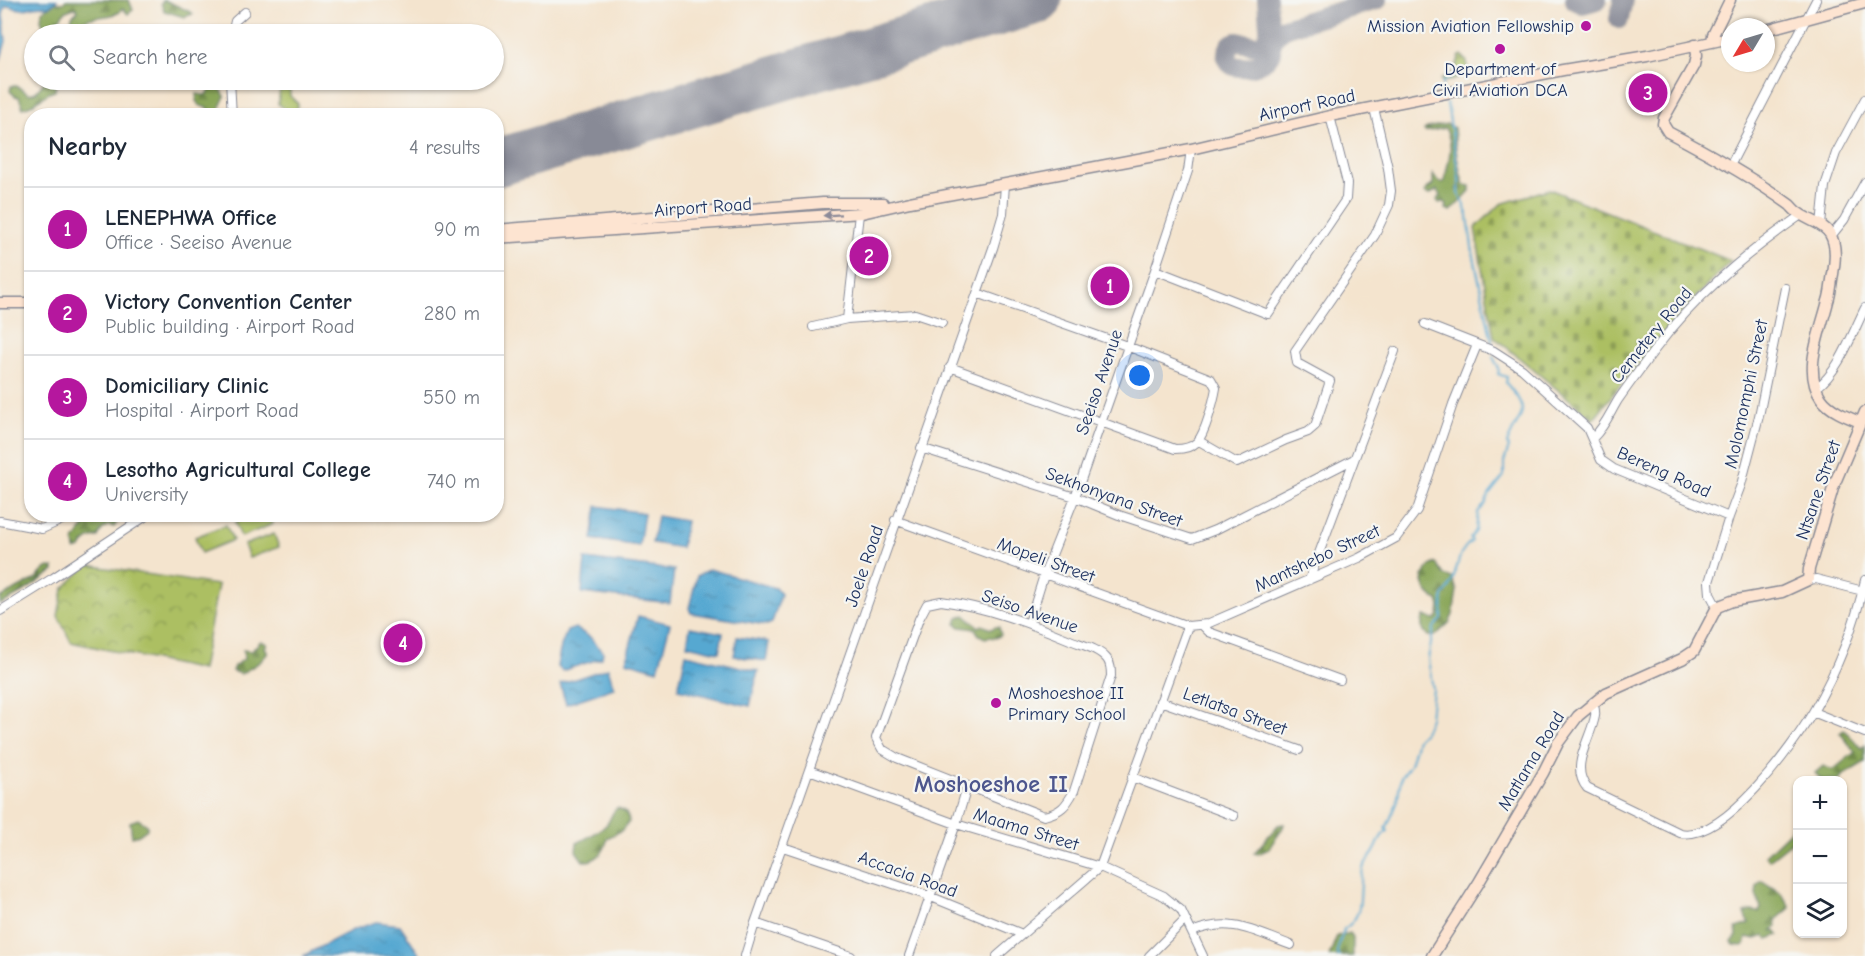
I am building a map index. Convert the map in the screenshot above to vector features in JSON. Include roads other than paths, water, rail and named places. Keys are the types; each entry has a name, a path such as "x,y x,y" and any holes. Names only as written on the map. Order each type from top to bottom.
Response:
{"main road":[{"path":"1712,42 1713,35 1730,0"},
{"path":"1775,27 1865,3"},
{"name":"Airport Road","path":"504,237 859,214 910,202 1191,149 1330,116 1721,40"},
{"path":"1695,45 1694,65 1663,120 1663,124 1668,132 1730,166 1801,215 1821,225 1831,236 1835,248 1834,264 1829,298 1812,373 1822,400 1846,416 1860,422"},
{"name":"Airport Road","path":"504,229 823,203 859,205 910,202"},
{"path":"0,303 24,303"},
{"name":"Ntsane Street","path":"1808,580 1809,569 1834,485 1865,412"},
{"path":"1717,608 1732,601 1782,592 1808,580"},
{"name":"Matlama Road","path":"1432,956 1478,884 1566,732 1578,716 1606,693 1682,659 1694,651 1717,608"}],"street":[{"path":"1730,166 1816,0"},
{"path":"234,24 245,12"},
{"path":"231,90 232,108"},
{"path":"1821,225 1828,175 1836,153 1865,99"},
{"path":"1199,441 1237,463 1308,432 1319,419 1330,381 1297,363 1295,351 1375,235 1389,205 1391,191 1388,168 1374,108"},
{"path":"1155,270 1268,314 1346,199 1347,183 1330,116"},
{"name":"Seeiso Avenue","path":"1029,623 1044,575 1075,497 1155,270 1188,171 1191,149"},
{"path":"1831,236 1844,220 1865,182"},
{"name":"Joele Road","path":"745,956 1003,214 1005,184"},
{"path":"847,319 859,214"},
{"name":"Cemetery Road","path":"1593,438 1605,426 1620,396 1652,352 1699,297 1744,256 1801,215"},
{"name":"Molomomphi Street","path":"1717,608 1710,594 1709,582 1729,517 1742,485 1759,416 1785,288"},
{"path":"950,367 1175,449 1187,448 1199,441 1214,402 1216,388 1211,379 1127,346 976,293"},
{"path":"1816,388 1826,382 1865,308"},
{"path":"813,327 847,319 915,314 942,323"},
{"name":"Bereng Road","path":"1425,324 1509,360 1537,381 1587,428 1601,460 1614,469 1729,517"},
{"name":"Mantshebo Street","path":"1188,626 1203,625 1309,580 1396,538 1406,528 1417,510 1453,404 1477,345"},
{"path":"1309,580 1395,351"},
{"name":"Sekhonyana Street","path":"921,448 1075,497 1119,515 1192,539 1208,534 1354,459"},
{"name":"Mopeli Street","path":"895,520 1188,626"},
{"path":"0,521 42,529 57,522"},
{"path":"0,611 137,522"},
{"path":"1808,580 1816,579 1863,591"},
{"path":"1593,702 1596,714 1580,762 1580,780 1587,788 1670,829 1686,834 1713,826 1735,810 1785,753 1813,712 1839,658 1865,580"},
{"name":"Seiso Avenue","path":"941,601 962,603 1029,623 1096,650 1111,665 1111,676 1074,791 1066,807 1044,816 967,787 897,758 882,749 876,738 918,619 927,604 941,601"},
{"path":"1203,625 1209,632 1340,680"},
{"path":"997,956 1100,867 1188,626"},
{"name":"Letlatsa Street","path":"1160,701 1299,750"},
{"path":"1813,712 1865,732"},
{"name":"Maama Street","path":"809,770 956,824 1100,867 1164,896 1175,903 1203,956"},
{"path":"1132,777 1234,816"},
{"path":"909,956 967,787"},
{"name":"Accacia Road","path":"783,847 929,896 1022,934"},
{"path":"1149,956 1185,920"},
{"path":"755,922 851,956"},
{"path":"1192,932 1203,927 1230,924 1292,945"}],"water":[{"path":"0,0 57,0 47,7 21,9 5,7 3,15 6,41 0,62"},
{"path":"597,506 644,513 639,546 592,539"},
{"path":"657,516 686,521 681,548 652,543"},
{"path":"585,559 674,570 670,603 582,593"},
{"path":"709,569 775,588 781,594 772,623 767,625 691,613 689,608 697,576"},
{"path":"638,616 670,624 658,670 626,661"},
{"path":"690,627 723,633 719,652 687,645"},
{"path":"575,628 590,637 603,652 602,658 562,671 557,666 561,646 567,631"},
{"path":"737,637 769,642 766,661 734,656"},
{"path":"686,654 758,671 750,706 678,689"},
{"path":"608,668 614,688 566,704 560,684"},
{"path":"376,922 400,925 421,956 303,956 353,930"}],"waterway":[{"path":"1443,86 1443,81 1461,73"},
{"path":"1447,103 1459,177 1459,193 1468,216 1472,247 1492,342"},
{"path":"1339,956 1337,951 1344,929 1356,917 1359,910 1364,866 1374,853 1381,837 1388,831 1386,829 1397,803 1401,777 1410,765 1417,739 1424,732 1430,718 1433,689 1428,659 1434,627 1442,619 1443,596 1449,589 1462,553 1472,541 1470,538 1476,531 1478,512 1504,476 1504,462 1509,447 1507,444 1522,414 1520,402 1506,383 1507,377 1498,374 1499,369 1493,357"}],"place":[{"name":"Mission Aviation Fellowship","path":"1586,26"},
{"name":"Department of Civil Aviation DCA","path":"1500,49"},
{"name":"Domiciliary Clinic","path":"1648,93"},
{"name":"Victory Convention Center","path":"869,256"},
{"name":"LENEPHWA Office","path":"1110,286"},
{"name":"Lesotho Agricultural College","path":"403,643"},
{"name":"Moshoeshoe II Primary School","path":"996,703"}],"district":[{"name":"Moshoeshoe II","path":"991,784"}]}
